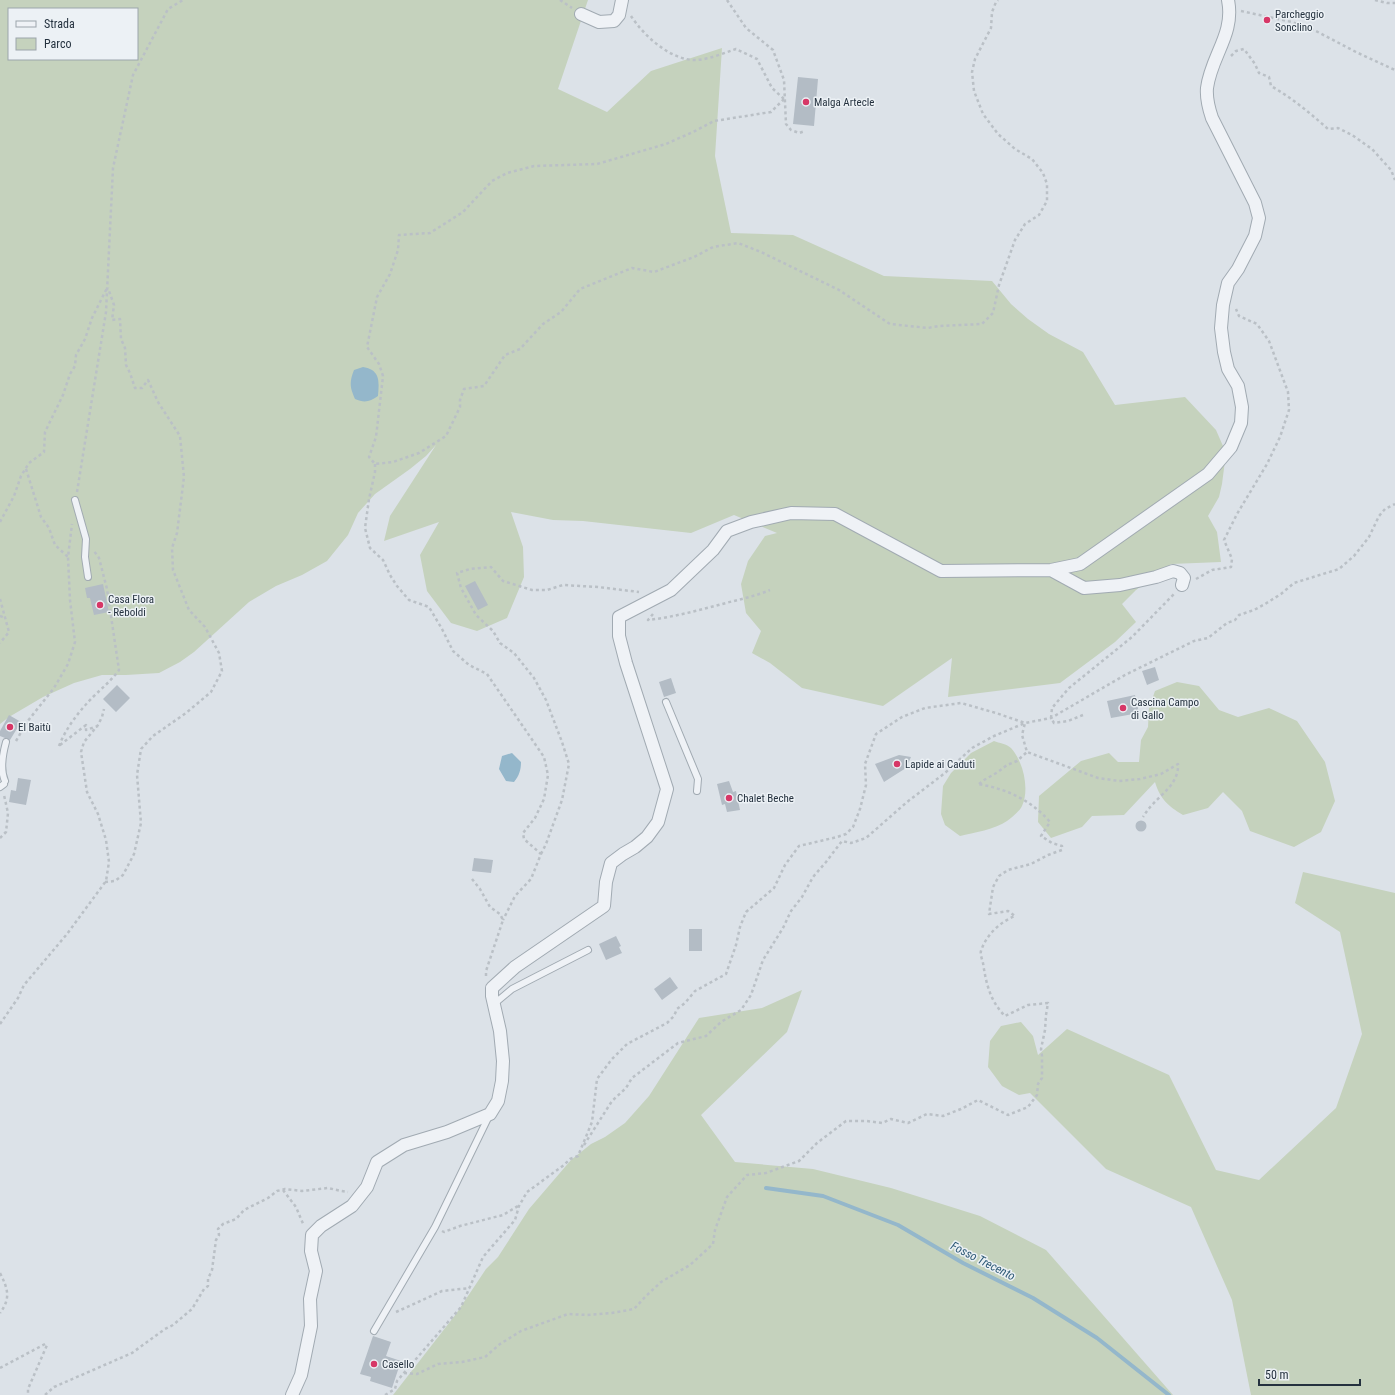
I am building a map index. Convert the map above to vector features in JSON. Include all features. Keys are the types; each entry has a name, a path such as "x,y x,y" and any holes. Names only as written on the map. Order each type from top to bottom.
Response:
{"street":[{"path":"581,14 599,22 614,21 619,15 622,2"},
{"path":"292,1395 301,1375 311,1326 310,1299 316,1271 311,1251 312,1235 321,1226 352,1206 366,1187 377,1162 404,1145 447,1132 490,1114 498,1100 502,1081 503,1061 500,1031 492,988 515,967 604,906 606,882 611,863 623,854 635,848 647,837 658,822 667,789 626,663 619,636 619,617 671,590 713,550 727,531 751,522 791,513 835,514 941,571 1051,570 1080,564 1208,474 1230,447 1241,423 1242,407 1238,386 1228,369 1224,352 1222,328 1223,305 1228,283 1238,269 1255,236 1259,218 1255,203 1212,118 1208,104 1207,89 1210,73 1227,33 1230,18 1229,4"},
{"path":"1051,570 1084,588 1120,585 1156,577 1173,571 1180,573 1184,578 1182,585"}],"lane":[{"path":"75,500 86,539 85,557 88,577"},
{"path":"666,702 698,779 697,791"},
{"path":"3,784 2,768 6,742"},
{"path":"493,999 588,950"},
{"path":"374,1331 435,1227 490,1114"}],"path":[{"path":"75,500 106,312 113,168 133,75 168,9 183,0"},
{"path":"727,0 746,28 773,50 784,80 786,124 791,130 799,133 805,131"},
{"path":"375,464 393,462 419,453 446,436 460,407 460,400 464,389 484,386 505,355 520,349 543,324 561,312 580,289 632,268 654,272 694,257 713,247 738,242 761,252 839,290 890,324 928,328 982,324 993,313 999,285 1015,240 1025,224 1039,215 1047,201 1048,184 1043,173 1032,159 1015,149 998,134 983,114 974,91 972,72 976,59 991,28 992,12 998,0"},
{"path":"1375,0 1395,3"},
{"path":"622,2 638,27 654,42 675,56 697,60 709,58 736,49 756,59 772,88 784,99"},
{"path":"1229,4 1292,22 1314,30 1395,70"},
{"path":"1213,66 1228,58 1236,51 1244,49 1255,64 1259,73 1269,77 1271,86 1299,105 1328,129 1338,128 1352,135 1372,149 1391,170 1395,180"},
{"path":"541,854 524,839 523,833 535,818 544,799 548,775 544,757 487,674 469,665 453,651 429,607 409,600 397,586 383,560 370,548 365,528 375,472 375,464 369,457 376,436 383,376 379,364 367,347 377,298 390,274 398,250 399,235 430,233 463,212 492,181 508,173 534,166 597,164 666,144 714,121 771,112 784,99"},
{"path":"0,522 14,496 21,476 29,463 44,452 45,432 63,395 70,374 75,366 76,355 85,339 92,318 108,286"},
{"path":"105,882 115,881 123,875 134,854 140,823 137,775 141,749 153,736 186,713 211,692 222,670 219,653 205,627 189,610 173,570 172,548 177,533 184,478 180,436 158,402 148,380 142,388 135,388 126,365 125,348 121,339 120,319 112,320 114,305 108,286"},
{"path":"1083,715 1068,721 1054,723 1051,718 1052,708 1069,688 1132,637 1182,585 1201,577 1212,570 1231,568 1232,558 1224,540 1267,464 1280,437 1289,410 1288,392 1269,341 1257,324 1239,316 1226,291"},
{"path":"26,468 41,517 49,528 55,546 68,557"},
{"path":"385,1395 395,1389 397,1381 461,1307 483,1257 515,1220 519,1206 527,1192 564,1166 570,1159 578,1156 612,1101 626,1088 632,1078 678,1043 706,1036 721,1022 741,1010 751,995 763,960 783,928 791,911 802,897 813,877 842,841 851,843 866,838 907,802 945,773 972,748 994,736 1025,723 1051,718 1136,669 1194,641 1208,638 1227,623 1236,620 1239,615 1254,610 1276,598 1294,584 1339,569 1354,556 1369,536 1384,509 1395,504"},
{"path":"14,748 16,740 27,722 54,688 68,664 75,642 70,600 68,557 72,522"},
{"path":"86,539 99,558 110,607 111,623 119,670 111,681 92,698 68,728 59,746 86,725 86,730 98,726"},
{"path":"493,999 486,978 486,971 503,920 515,896 531,879 546,844 562,800 569,764 546,700 534,678 514,653 500,643 493,631 476,615 461,588 457,573 470,569 492,567 503,581 532,590 547,590 563,585 598,586 641,592"},
{"path":"658,596 654,612 648,620 674,617 770,590"},
{"path":"0,599 9,632 0,643"},
{"path":"0,616 6,619"},
{"path":"578,1156 592,1122 597,1079 612,1059 627,1044 667,1023 674,1016 677,1009 685,1003 695,991 726,974 746,912 774,888 785,865 799,846 846,834 854,827 866,785 865,764 876,734 902,717 925,708 961,703 1025,723"},
{"path":"0,1024 18,998 24,985 67,934 108,876 109,862 106,840 98,814 87,792 81,752 84,742 98,726 104,709"},
{"path":"1025,723 1022,735 1028,752"},
{"path":"1028,752 1098,778 1118,781 1140,779 1161,774 1178,764 1178,770 1174,782 1152,805 1143,817"},
{"path":"404,1373 417,1374 438,1364 462,1362 485,1357 500,1344 521,1331 568,1314 606,1314 634,1309 661,1282 690,1265 713,1244 715,1230 728,1197 747,1175 766,1173 799,1161 817,1143 846,1121 882,1123 892,1119 908,1122 927,1114 943,1116 978,1100 1008,1115 1028,1107 1037,1095 1038,1084 1042,1078 1041,1049 1048,1003 1028,1006 1005,1016 999,1011 991,998 984,974 981,952 991,932 1015,916 1008,911 989,914 993,887 999,876 1008,870 1031,864 1048,854 1062,850 1062,846 1052,843 1041,836 1050,822 1041,811 1030,803 1003,789 978,784 1007,765 1017,761 1028,752"},
{"path":"0,838 6,832 8,813 3,784"},
{"path":"472,879 480,889 490,907 500,914 503,920"},
{"path":"45,1395 54,1386 132,1353 165,1329 173,1325 192,1309 204,1289 208,1286 216,1240 219,1235 218,1229 223,1224 236,1219 244,1210 282,1190 302,1191 328,1188 362,1193"},
{"path":"282,1190 296,1207 307,1232 312,1235"},
{"path":"444,1232 460,1226 503,1215 519,1206"},
{"path":"0,1273 6,1285 8,1298 5,1307 0,1313"},
{"path":"381,1320 412,1303 442,1291 470,1288"},
{"path":"0,1368 36,1348 45,1344 47,1345 31,1382 28,1395"}],"green space":[{"path":"0,0 588,0 558,89 607,112 651,71 722,48 715,156 731,233 793,235 884,276 992,281 1011,304 1028,319 1049,334 1083,352 1115,405 1185,397 1216,430 1226,453 1219,497 1208,516 1217,532 1221,562 1171,564 1136,590 1122,604 1136,622 1115,642 1060,683 948,697 952,658 883,706 802,688 770,663 752,653 761,631 746,613 741,584 748,561 765,536 777,533 734,515 691,533 583,521 553,520 511,512 523,547 524,577 507,618 477,631 451,623 427,591 420,555 439,522 384,541 390,516 436,445 426,456 410,469 375,494 358,513 348,535 327,561 302,575 276,586 249,602 194,652 180,662 159,673 102,675 74,683 43,697 0,724"},
{"path":"1177,682 1199,686 1219,710 1238,717 1269,708 1297,721 1325,762 1335,801 1321,832 1294,847 1250,831 1242,811 1223,792 1208,808 1183,815 1165,802 1159,793 1155,782 1124,815 1092,816 1082,827 1051,838 1038,822 1039,796 1081,761 1109,753 1118,762 1139,762 1141,740 1148,727 1149,708 1155,691"},
{"path":"994,741 1011,748 1019,760 1025,784 1022,806 1015,814 1002,824 960,836 945,825 941,814 943,786 951,773 971,753"},
{"path":"1303,872 1395,893 1395,1395 1251,1395 1232,1300 1191,1207 1106,1169 1030,1093 1019,1095 1002,1086 988,1067 990,1041 1001,1026 1021,1022 1033,1036 1038,1055 1067,1029 1169,1075 1216,1170 1259,1180 1336,1108 1362,1034 1340,932 1295,903"},
{"path":"802,990 787,1032 701,1115 735,1162 813,1169 891,1188 980,1216 1046,1250 1173,1395 393,1395 456,1314 486,1269 498,1257 529,1209 571,1160 591,1144 605,1137 625,1123 649,1096 699,1018 762,1008"}],"water":[{"path":"363,367 373,371 378,377 378,396 367,401 355,399 351,385 351,378 354,370"},
{"path":"512,753 521,762 521,768 514,782 506,781 499,769 502,756"}],"building":[{"name":"Malga Artecle","path":"798,77 818,79 814,126 793,124"},
{"path":"475,581 488,605 478,610 465,586"},
{"name":"Casa Flora - Reboldi","path":"103,584 109,612 94,615 90,598 87,598 85,588"},
{"path":"1155,667 1159,680 1147,685 1142,671"},
{"path":"671,678 676,693 664,697 659,682"},
{"path":"117,685 130,698 116,712 103,699"},
{"name":"Cascina Campo di Gallo","path":"1135,695 1139,713 1111,718 1107,701"},
{"name":"El Baitù","path":"9,715 21,722 10,740 0,736 0,731"},
{"path":"899,755 911,757 906,768 884,782 875,764"},
{"path":"18,778 31,780 26,805 9,802 11,790 16,791"},
{"name":"Chalet Beche","path":"729,781 733,792 736,791 740,810 727,812 725,804 722,805 717,784"},
{"path":"1141,820 1145,822 1147,826 1145,830 1141,832 1137,830 1135,826 1137,822"},
{"path":"474,858 493,860 491,873 472,871"},
{"path":"689,929 702,929 702,951 689,951"},
{"path":"616,936 621,946 619,947 622,953 606,960 599,944"},
{"path":"670,977 678,988 662,1000 654,989"},
{"name":"Casello","path":"373,1336 391,1342 386,1356 401,1361 392,1388 370,1381 371,1377 360,1374"}],"waterway":[{"name":"Fosso Trecento","path":"766,1188 823,1196 898,1225 963,1263 1033,1298 1097,1338 1169,1395"}],"place":[{"name":"Parcheggio Sonclino","path":"1267,20"},
{"name":"Malga Artecle","path":"806,102"},
{"name":"Casa Flora - Reboldi","path":"100,605"},
{"name":"Cascina Campo di Gallo","path":"1123,708"},
{"name":"El Baitù","path":"10,727"},
{"name":"Lapide ai Caduti","path":"897,764"},
{"name":"Chalet Beche","path":"729,798"},
{"name":"Casello","path":"374,1364"}]}
